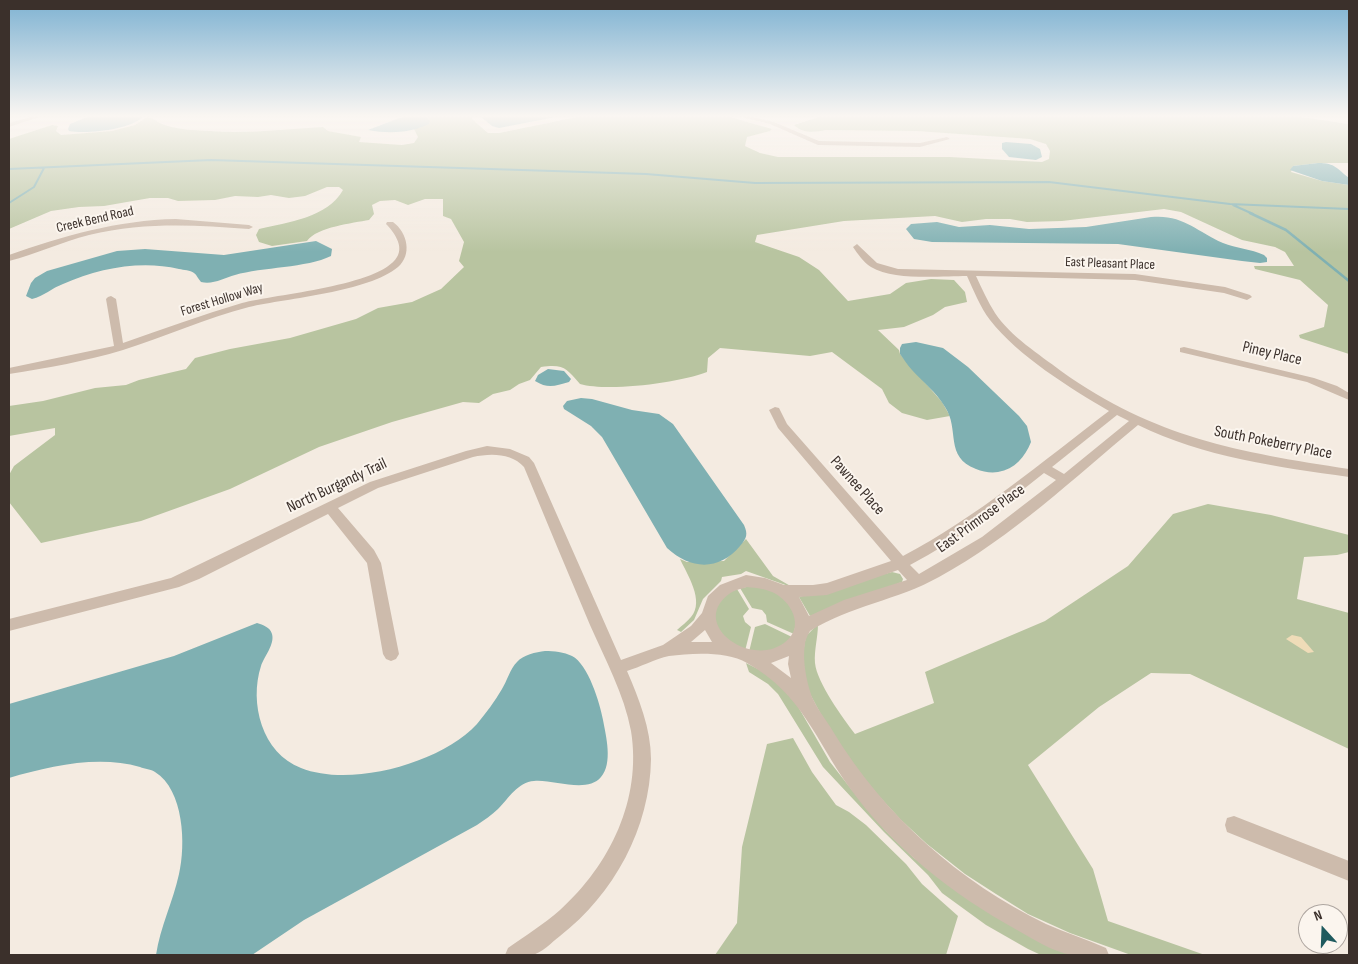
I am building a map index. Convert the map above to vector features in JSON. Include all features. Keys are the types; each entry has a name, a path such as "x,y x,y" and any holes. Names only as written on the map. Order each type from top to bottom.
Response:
{"street":[{"name":"Creek Bend Road","path":"9,258 99,231 136,224 175,222 249,227"},
{"name":"Forest Hollow Way","path":"9,371 118,348 202,318 246,305 346,286 375,277 390,270 402,257 399,233 390,224"},
{"name":"East Pleasant Place","path":"857,247 870,264 890,271 1151,278 1225,290 1247,297"},
{"name":"South Pokeberry Place","path":"970,274 992,316 1012,336 1068,382 1116,411 1174,437 1229,454 1282,464 1349,473"},
{"path":"111,298 118,348"},
{"name":"Piney Place","path":"1184,350 1310,380 1333,388 1349,398"},
{"name":"Pawnee Place","path":"775,410 777,417 788,432 917,582"},
{"name":"East Primrose Place","path":"784,591 827,589 902,564 981,515 1116,411"},
{"name":"East Primrose Place","path":"803,627 825,615 917,582 970,552 1136,421"},
{"name":"North Burgandy Trail","path":"9,625 174,583 194,575 390,478 470,454 500,450 518,456 530,466 616,668 634,712 640,732 642,754 641,780 635,809 625,836 612,862 592,890 568,916 542,937 515,955"},
{"path":"1043,467 1064,479"},
{"path":"330,507 369,554 374,564 391,654"},
{"path":"730,650 713,635 708,616 709,609 716,596 736,583 746,581 766,583 784,591 796,603 803,619 803,627 797,642 797,670 805,702"},
{"path":"668,650 696,630 708,616"},
{"path":"751,657 772,656 790,649 797,642"},
{"path":"616,668 668,650 699,648 730,650 751,657 779,676 805,702 856,781 893,825 920,850 996,906 1029,926 1099,955"},
{"path":"1234,825 1349,871"}],"green space":[{"path":"9,162 1349,162 1293,166 1291,172 1322,181 1349,185 1349,354 1300,338 1299,335 1324,327 1328,305 1300,280 1255,269 1254,266 1294,266 1285,252 1275,247 1242,240 1181,212 1164,209 1062,221 1027,222 1010,219 986,219 962,222 935,216 844,221 757,235 755,242 799,257 819,270 848,301 890,294 906,283 931,279 954,280 965,292 967,302 945,307 933,315 904,327 878,330 899,350 900,354 942,402 950,416 927,420 902,413 889,403 882,389 832,352 810,356 720,348 708,358 707,372 679,380 625,387 580,384 564,368 555,366 541,367 530,380 510,390 493,394 479,403 463,402 392,422 319,447 230,489 141,521 41,543 9,502 9,475 14,466 55,435 55,428 9,436 9,406 43,401 95,388 126,385 186,369 195,358 230,349 290,338 356,319 378,308 412,302 441,289 464,267 459,261 464,242 451,219 443,216 443,199 425,199 408,205 395,200 380,201 372,205 374,214 369,220 327,229 312,236 307,241 272,246 259,242 256,235 259,229 294,221 317,213 336,199 343,190 339,187 327,187 305,196 289,198 271,195 178,201 168,198 150,198 104,206 79,207 51,211 9,229"},
{"path":"1208,504 1271,515 1349,535 1349,552 1337,555 1304,557 1297,599 1349,613 1349,749 1190,674 1151,673 1099,707 1028,765 1093,869 1108,921 1205,955 1131,955 1070,933 1028,914 965,874 927,844 901,820 863,779 825,722 810,694 804,677 804,647 806,636 818,624 815,663 820,680 831,700 855,734 934,703 925,672 1045,621 1128,566 1173,514"},
{"path":"746,539 773,576 794,588 746,571 741,574 722,577 721,581 703,599 694,620 681,632 677,630 691,617 695,611 696,603 696,596 680,559 687,562 724,561"},
{"path":"892,572 900,574 903,579 902,582 810,616 799,597"},
{"path":"759,585 783,595 797,615 794,634 767,622 766,615 762,610 752,608 740,588"},
{"path":"737,589 749,609 743,616 745,622 751,627 745,651 730,645 714,626 718,602 724,595"},
{"path":"765,624 792,637 788,642 773,650 749,652 755,627"},
{"path":"746,663 770,675 796,703 830,762 886,831 914,858 1063,951 1074,955 1041,955 1028,949 986,925 942,893 928,875 884,832 823,767 778,694 768,684 749,672"},
{"path":"793,738 812,772 836,805 866,825 906,864 922,884 958,916 946,955 715,955 737,923 742,847 767,744"}],"sand":[{"path":"1292,635 1301,637 1314,652 1308,653 1286,639"}],"water":[{"path":"1318,163 1336,167 1349,178 1349,185 1322,181 1290,170 1293,166"},
{"path":"1151,217 1172,218 1189,224 1223,243 1264,255 1267,258 1267,262 1242,261 1118,244 932,242 914,239 906,229 911,224 937,222 959,227 990,225 1029,229 1086,227"},
{"path":"316,241 332,249 331,256 310,263 246,272 210,283 201,282 195,274 187,270 165,266 120,267 77,278 32,299 26,296 35,278 47,271 117,251 145,249 224,255"},
{"path":"916,342 943,348 968,367 1019,416 1027,426 1031,442 1019,462 998,472 981,471 966,464 956,450 952,424 945,407 900,354 902,344"},
{"path":"548,369 564,371 571,379 569,382 552,386 535,381 538,375"},
{"path":"581,398 592,399 632,410 659,414 673,424 744,525 746,536 740,546 723,560 705,565 695,564 686,560 667,548 602,437 591,426 564,409 563,406 567,401"},
{"path":"257,623 268,628 273,638 261,666 258,680 258,711 262,725 268,739 277,751 288,761 301,768 321,773 345,775 369,773 394,768 441,750 461,738 477,724 504,686 512,668 517,662 526,656 545,651 559,652 572,656 578,660 588,675 599,704 606,734 608,757 605,771 595,782 587,785 569,785 542,781 523,784 496,811 477,825 304,920 252,955 156,955 160,934 181,862 182,834 177,805 172,791 165,780 153,771 108,762 57,766 9,778 9,704 174,656"}],"waterway":[{"path":"9,169 166,162"},
{"path":"273,162 646,174 755,183 1049,182 1230,204 1349,209"},
{"path":"9,203 34,187 44,168"},
{"path":"1233,205 1253,214"},
{"path":"1250,213 1286,230 1349,281"}]}
